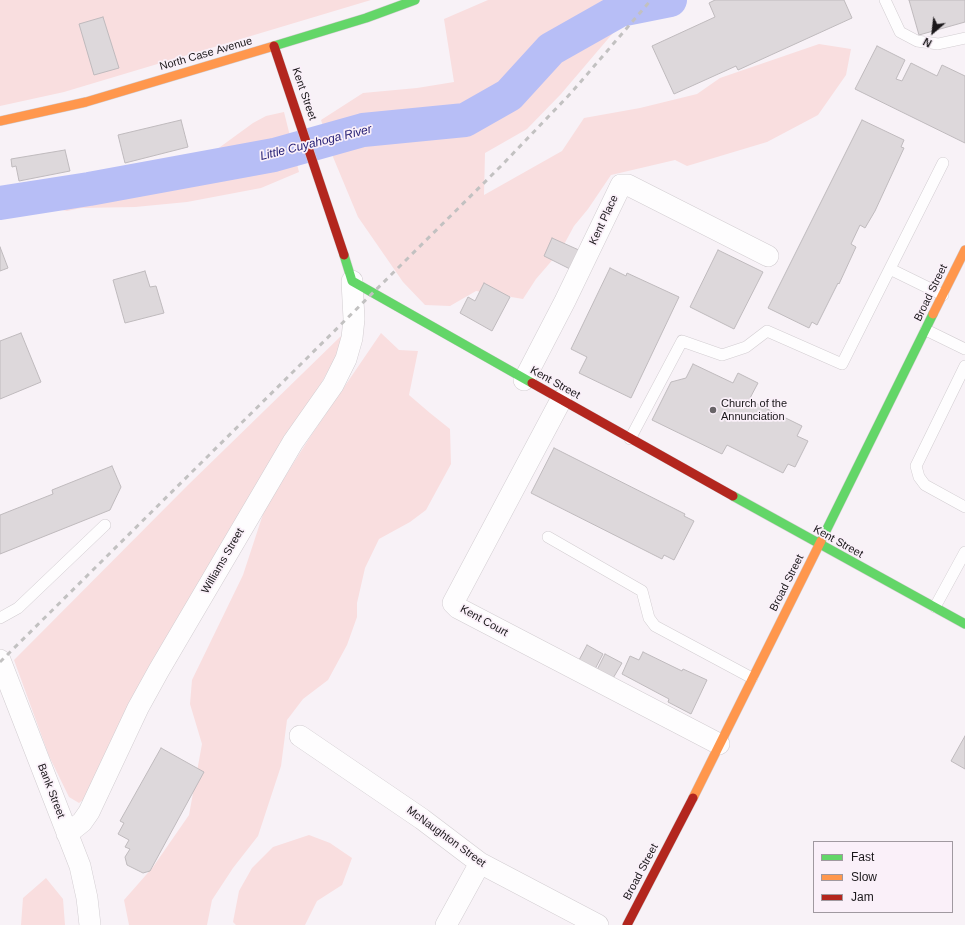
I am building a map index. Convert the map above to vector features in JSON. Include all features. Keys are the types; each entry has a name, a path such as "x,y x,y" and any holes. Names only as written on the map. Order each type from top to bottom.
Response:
{"street":[{"name":"North Case Avenue","path":"0,121 86,102 366,18 415,0"},
{"name":"Kent Street","path":"274,46 323,189 352,281 524,380 819,545 965,624"},
{"name":"Kent Place","path":"524,380 565,301 621,185 628,185 768,256"},
{"name":"Broad Street","path":"627,925 720,744 965,250"},
{"name":"Williams Street","path":"67,834 82,822 89,812 138,708 159,670 293,442 333,385 346,359 350,346 354,319 352,281"},
{"name":"Kent Court","path":"561,400 453,603 465,612 720,744"},
{"name":"Bank Street","path":"0,660 80,866 87,898 90,925"},
{"name":"McNaughton Street","path":"300,736 422,819 480,863 598,925"},
{"path":"446,925 480,863"}],"lane":[{"path":"885,0 900,32 917,41 938,44 965,38"},
{"path":"630,439 682,341 722,354 746,347 767,331 842,364 943,163"},
{"path":"890,269 943,295"},
{"path":"926,330 965,349"},
{"path":"965,366 916,466 919,477 925,485 965,507"},
{"path":"0,618 18,608 105,525"},
{"path":"548,537 642,591 649,618 655,626 752,678"},
{"path":"935,607 965,552"}],"shaded area":[{"path":"0,0 371,0 64,92 0,106"},
{"path":"488,0 610,0 613,33 561,94 527,129 485,153 484,195 562,151 584,118 640,108 697,94 720,78 819,44 851,49 846,75 818,115 767,142 687,166 675,160 611,175 588,209 574,226 561,250 536,279 523,299 476,291 450,306 425,305 403,282 358,217 333,157 321,120 363,93 417,88 454,82 444,19"},
{"path":"284,112 299,172 261,188 187,202 135,207 81,208 67,211 47,207 37,200 41,192 94,182 216,150 253,123 266,116"},
{"path":"381,333 399,350 418,351 409,395 450,429 451,464 426,510 410,522 379,539 365,568 357,603 357,617 347,645 328,680 303,699 287,720 281,766 258,836 233,868 212,900 207,925 129,925 124,900 153,867 189,815 202,744 190,704 192,680 243,575 265,508 310,437"},
{"path":"341,336 340,349 323,380 174,633 88,796 79,803 69,797 49,756 14,660 188,485"},
{"path":"309,835 330,843 352,858 342,885 317,901 305,925 236,925 233,922 239,891 252,868 273,847"},
{"path":"46,878 63,899 65,925 21,925 23,898"}],"building":[{"path":"715,0 844,0 852,18 738,70 736,66 674,94 652,46 715,17 709,3"},
{"path":"909,0 965,0 965,22 919,35"},
{"path":"103,17 119,68 94,75 79,24"},
{"path":"877,46 905,60 896,79 902,81 911,63 937,76 942,65 965,76 965,143 855,89"},
{"path":"181,120 188,147 125,163 118,135"},
{"path":"862,120 904,140 901,147 904,148 875,211 865,228 860,225 851,244 856,247 839,284 838,283 817,325 812,322 809,328 768,308"},
{"path":"65,150 70,171 19,181 16,166 12,167 11,159"},
{"path":"552,238 581,251 572,270 544,256"},
{"path":"0,247 8,268 0,271"},
{"path":"718,250 763,272 734,329 690,307"},
{"path":"610,268 626,276 627,273 679,297 631,398 579,373 587,357 571,349"},
{"path":"145,271 150,287 156,286 164,313 125,323 113,280"},
{"path":"484,283 510,297 492,331 460,313 468,297 475,301"},
{"path":"21,333 41,382 0,399 0,341"},
{"name":"Church of the Annunciation","path":"693,364 733,383 738,373 758,383 749,400 802,426 797,436 808,441 795,467 788,464 783,473 727,445 722,454 652,420 671,382 686,378"},
{"path":"554,448 685,514 684,516 694,521 674,560 664,555 662,559 531,493"},
{"path":"112,466 121,487 110,510 0,554 0,515 53,494 52,490"},
{"path":"587,645 603,654 594,671 578,662"},
{"path":"643,652 682,671 683,669 707,680 691,714 668,702 669,699 622,674 630,656 639,660"},
{"path":"605,654 622,663 612,680 596,672"},
{"path":"965,736 965,769 951,761"},
{"path":"161,748 204,772 150,871 143,873 127,865 125,857 130,849 125,847 129,840 118,834 124,823 120,821"}],"waterway":[{"name":"Little Cuyahoga River","path":"0,203 89,189 274,155 363,130 465,120 509,95 551,49 620,10 670,0"}],"railway":[{"path":"0,662 502,165 571,93 651,0"}],"traffic: fast":[{"path":"274,46 366,18 415,0"},
{"path":"344,255 352,281 532,383"},
{"path":"821,541 933,314"},
{"path":"733,496 965,624"}],"traffic: slow":[{"path":"0,121 86,102 274,46"},
{"path":"933,314 965,250"},
{"path":"693,798 821,541"}],"traffic: jam":[{"path":"274,46 344,255"},
{"path":"532,383 733,496"},
{"path":"627,925 693,798"}],"place":[{"name":"Church of the Annunciation","path":"713,410"}]}
